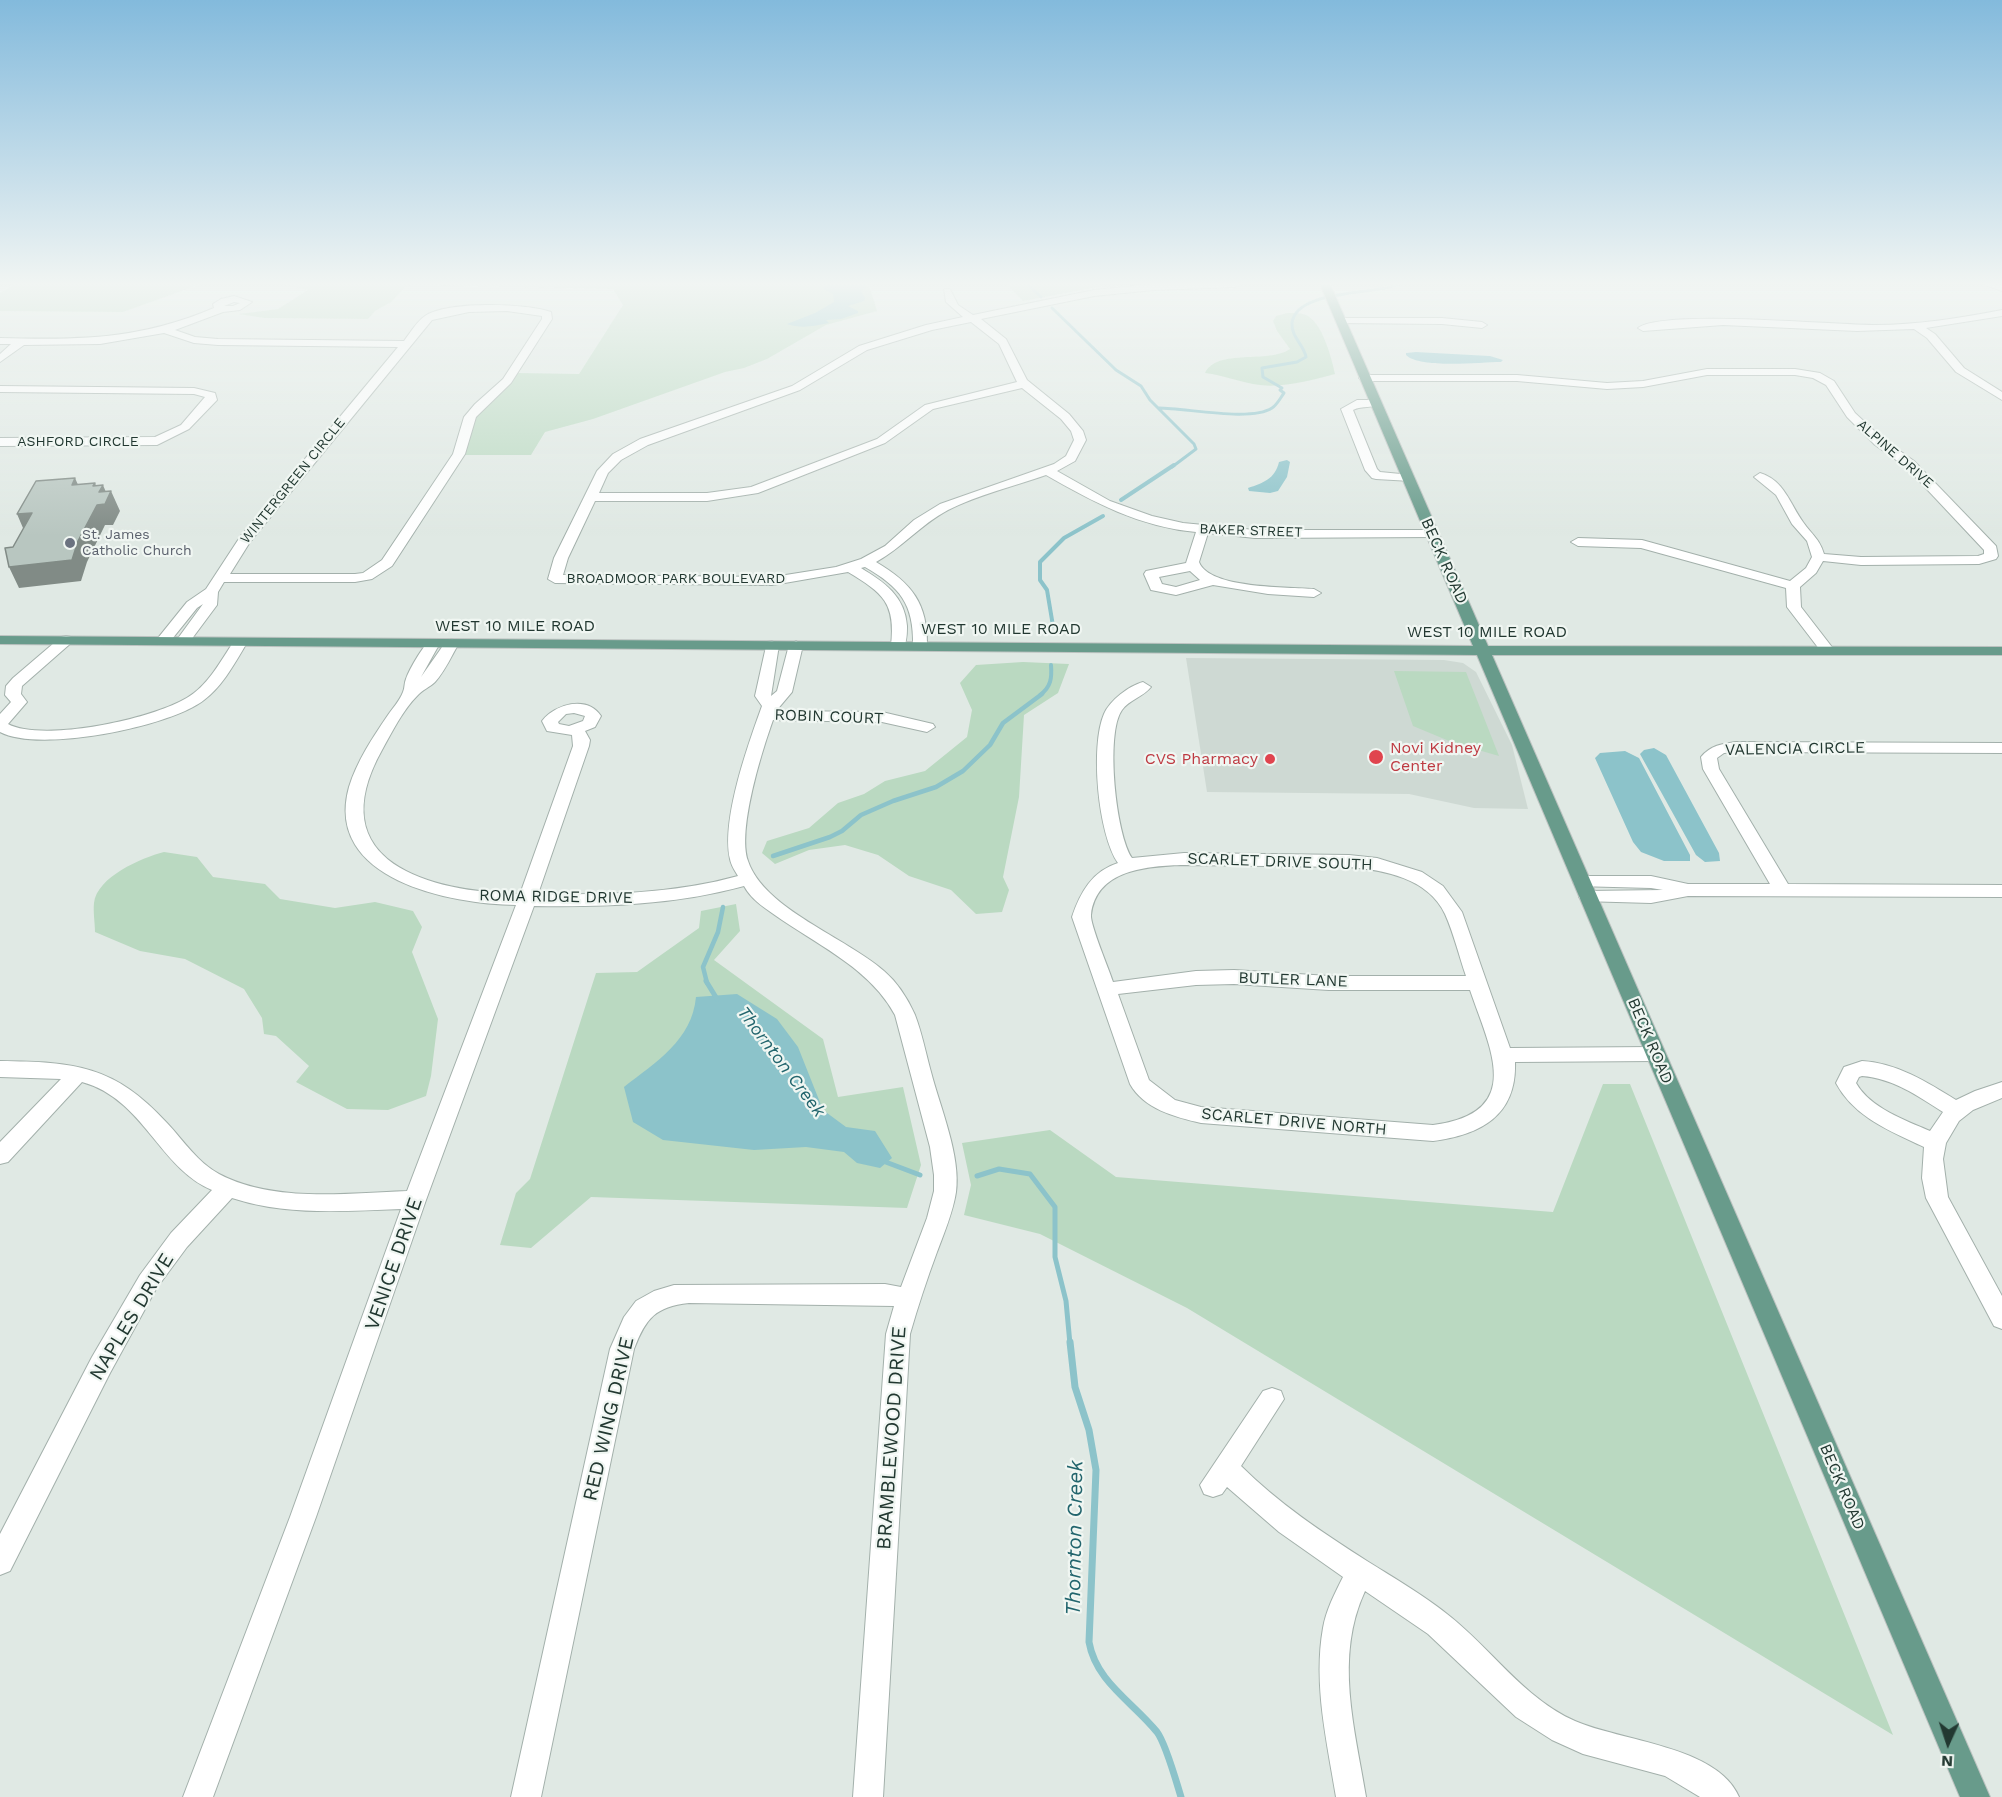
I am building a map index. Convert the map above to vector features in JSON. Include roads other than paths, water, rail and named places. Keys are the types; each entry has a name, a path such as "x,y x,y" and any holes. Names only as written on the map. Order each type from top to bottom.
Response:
{"main road":[{"name":"BECK ROAD","path":"1360,368 1975,1797"},
{"name":"WEST 10 MILE ROAD","path":"0,640 1482,650 2002,651"}],"street":[{"name":"WINTERGREEN CIRCLE","path":"163,641 192,605 211,592 245,540 386,368"},
{"name":"WINTERGREEN CIRCLE","path":"220,578 355,578 367,576 387,563 459,454 470,417 478,406 507,381 516,368"},
{"path":"830,368 796,388 630,448 607,466 591,497 707,497 754,490 881,441 892,435 916,412 1023,384 1016,368"},
{"path":"1958,368 2001,396"},
{"name":"ALPINE DRIVE","path":"1363,375 1518,378 1607,386 1643,384 1707,372 1795,372 1816,375 1830,383 1851,415 1879,441 1910,464 1966,520 1991,549 1991,556 1978,560 1884,562 1820,556"},
{"name":"BROADMOOR PARK BOULEVARD","path":"591,497 561,558 555,579 773,581 824,575 851,568 890,549 919,523 944,507 1047,471 1071,458 1080,440 1078,432 1066,417 1023,384"},
{"name":"ASHFORD CIRCLE","path":"0,389 194,391 211,395 211,400 185,427 157,441 0,442"},
{"path":"1375,403 1357,403 1347,409 1371,470 1376,476 1407,478"},
{"name":"BAKER STREET","path":"1047,471 1087,495 1123,511 1148,519 1203,530 1255,534 1431,534"},
{"path":"1760,477 1781,492 1798,524 1813,540 1820,556 1811,570 1793,586"},
{"path":"1193,566 1203,530"},
{"path":"1578,542 1642,544 1793,586"},
{"path":"866,562 888,576 915,604 920,619 920,646"},
{"path":"1193,566 1150,574 1156,587 1176,591 1211,581"},
{"path":"1193,566 1211,581 1314,593"},
{"path":"851,568 875,583 898,606 901,620 898,646"},
{"path":"1793,586 1794,607 1828,651"},
{"name":"WINTERGREEN CIRCLE","path":"183,641 210,605 211,592"},
{"path":"898,606 915,604"},
{"path":"66,640 14,686 13,695 19,702 0,724 15,735 66,735 114,728 185,706 199,697 225,667 241,641"},
{"name":"ROMA RIDGE DRIVE","path":"411,693 413,679 433,643"},
{"name":"ROMA RIDGE DRIVE","path":"452,643 430,678 411,693 358,785 354,812 358,831 363,842 392,871 423,886 468,896 526,899 656,898 712,890 748,879"},
{"name":"BRAMBLEWOOD DRIVE","path":"768,711 763,696 772,645"},
{"name":"BRAMBLEWOOD DRIVE","path":"796,645 784,692 768,711 755,749 738,831 739,861 748,879 770,903 876,975 894,994 905,1015 941,1147 945,1175 945,1191 938,1218 902,1316 895,1356 868,1797"},
{"path":"1128,865 1116,848 1110,820 1107,727 1112,712 1118,705 1143,687"},
{"name":"ROBIN COURT","path":"768,711 882,717 927,727"},
{"name":"VENICE DRIVE","path":"198,1797 303,1517 415,1200 498,983 582,746 577,730"},
{"name":"VALENCIA CIRCLE","path":"1782,890 1711,769 1708,757 1714,751 1736,747 2002,748"},
{"name":"SCARLET DRIVE SOUTH","path":"1108,989 1081,917 1086,898 1095,884 1107,874 1128,865 1151,860 1349,861 1377,864 1416,876 1437,890 1453,912 1501,1055"},
{"path":"1585,889 1657,897 1672,896 1688,890 2002,891"},
{"name":"BUTLER LANE","path":"1108,989 1196,978 1225,977 1266,977 1329,983 1478,982"},
{"name":"SCARLET DRIVE NORTH","path":"1108,989 1140,1084 1153,1098 1173,1109 1201,1115 1433,1133 1455,1132 1483,1118 1498,1101 1506,1081 1505,1063 1501,1055"},
{"path":"1501,1055 1655,1054"},
{"path":"1934,1142 1872,1110 1855,1098 1846,1083 1851,1072 1866,1067 1890,1073 1957,1111"},
{"path":"0,1069 79,1073 110,1084 134,1100 198,1172 228,1187 264,1198 286,1200 415,1200"},
{"path":"0,1156 79,1073"},
{"path":"2002,1090 1970,1101 1957,1111 1934,1142 1931,1155 1932,1180 1937,1198 2002,1319"},
{"name":"NAPLES DRIVE","path":"0,1562 105,1356 142,1292 179,1240 228,1187"},
{"name":"RED WING DRIVE","path":"526,1797 622,1349 632,1322 639,1311 655,1299 670,1294 688,1293 885,1294 908,1298"},
{"path":"1272,1399 1219,1476 1240,1483 1317,1545 1438,1624 1511,1696 1533,1713 1563,1731 1600,1744 1650,1755 1677,1764 1703,1780 1724,1797"},
{"path":"1351,1797 1334,1678 1334,1647 1337,1625 1359,1572"}],"water":[{"path":"1287,460 1290,462 1287,477 1278,491 1270,493 1249,491 1248,488 1263,482 1275,473 1279,462"},
{"path":"1654,748 1666,755 1719,853 1720,861 1705,862 1696,855 1640,754 1644,750"},
{"path":"1625,751 1639,758 1690,855 1690,861 1664,861 1641,852 1633,842 1595,758 1600,753"},
{"path":"737,994 777,1019 798,1047 823,1110 846,1127 875,1131 892,1158 880,1168 857,1163 844,1152 806,1147 754,1150 663,1140 633,1122 624,1087 660,1059 680,1038 688,1026 696,997"}],"waterway":[{"name":"Thornton Creek","path":"1114,368 1141,386 1150,400 1194,444 1196,449 1172,467"},
{"path":"1159,408 1234,414 1262,412 1272,408 1284,393 1280,390 1282,388 1263,377 1263,368"},
{"name":"Thornton Creek","path":"1121,500 1174,465"},
{"name":"Thornton Creek","path":"1053,626 1047,590 1040,580 1040,562 1064,538 1103,516"},
{"name":"Thornton Creek","path":"1040,695 1050,682 1051,665"},
{"name":"Thornton Creek","path":"773,856 830,837 842,831 861,815 893,801 936,787 963,771 990,745 1003,723 1042,694"},
{"name":"Thornton Creek","path":"707,982 703,967 718,932 723,907"},
{"name":"Thornton Creek","path":"707,982 717,999"},
{"name":"Thornton Creek","path":"883,1161 920,1175"},
{"name":"Thornton Creek","path":"977,1176 999,1169 1030,1174 1055,1207 1055,1257 1066,1301 1070,1344"},
{"name":"Thornton Creek","path":"1070,1342 1075,1387 1089,1430 1096,1470 1089,1642 1099,1669 1107,1680 1157,1732 1164,1745 1181,1797"}],"place":[{"name":"St. James Catholic Church","path":"70,543"},
{"name":"Novi Kidney Center","path":"1376,757"},
{"name":"CVS Pharmacy","path":"1270,759"}]}
